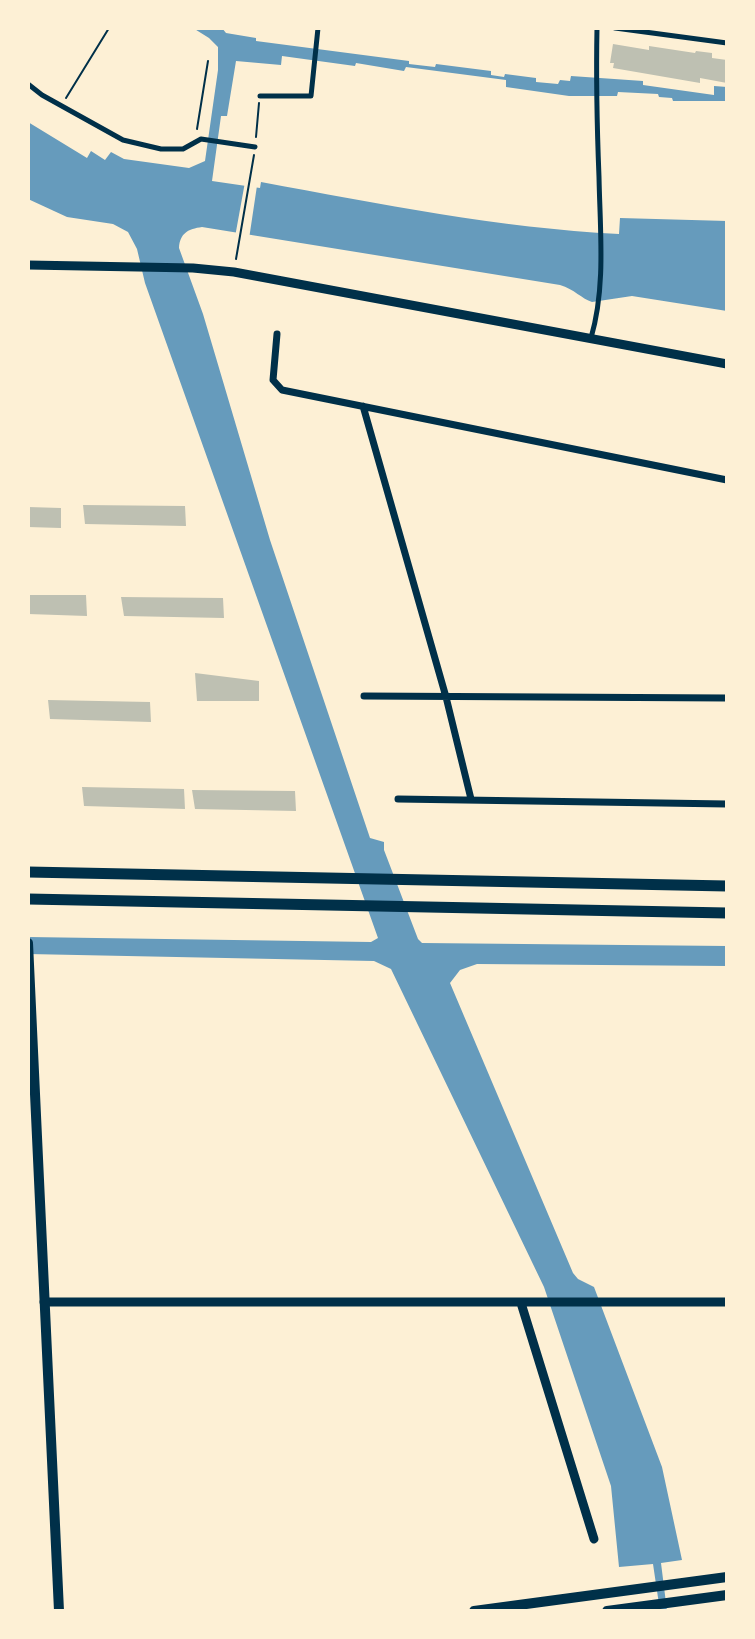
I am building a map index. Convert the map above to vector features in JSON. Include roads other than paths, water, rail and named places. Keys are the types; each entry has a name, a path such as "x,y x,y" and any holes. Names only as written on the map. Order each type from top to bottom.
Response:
{"main road":[{"path":"28,872 727,886"},
{"path":"28,899 727,913"},
{"path":"28,943 34,1193 44,1302 59,1611"},
{"path":"474,1611 727,1577"},
{"path":"607,1611 727,1595"}],"street":[{"path":"260,96 311,96 318,28"},
{"path":"591,340 599,313 597,28"},
{"path":"615,28 727,43"},
{"path":"28,84 123,140 161,149 183,149 201,139 255,147"},
{"path":"28,265 193,268 234,272 727,364"},
{"path":"277,334 272,372 276,385 282,390 727,480"},
{"path":"363,406 446,697 471,799"},
{"path":"364,696 727,698"},
{"path":"398,799 727,804"},
{"path":"44,1302 727,1302"},
{"path":"521,1303 594,1539"}],"water":[{"path":"193,28 222,28 226,33 256,38 256,41 409,61 409,64 491,71 491,75 536,78 536,82 558,84 560,80 570,81 571,76 643,81 643,85 714,95 714,86 727,87 727,101 673,101 658,94 618,92 617,96 569,96 506,87 506,80 406,67 404,71 282,56 281,65 236,61 227,116 221,116 212,181 260,188 261,182 440,214 574,231 619,234 620,218 727,221 727,311 632,296 592,302 560,285 202,227 186,233 179,248 203,314 270,540 370,838 384,842 384,850 418,939 422,943 727,946 727,966 477,964 460,970 450,983 573,1273 594,1287 662,1467 682,1560 661,1563 667,1611 660,1611 653,1564 619,1567 611,1486 544,1287 391,969 374,961 28,954 28,937 371,942 378,938 145,283 137,249 128,232 113,224 67,217 28,199 28,122 87,158 91,151 105,160 111,152 124,159 189,168 205,161 218,70 218,47"}]}
